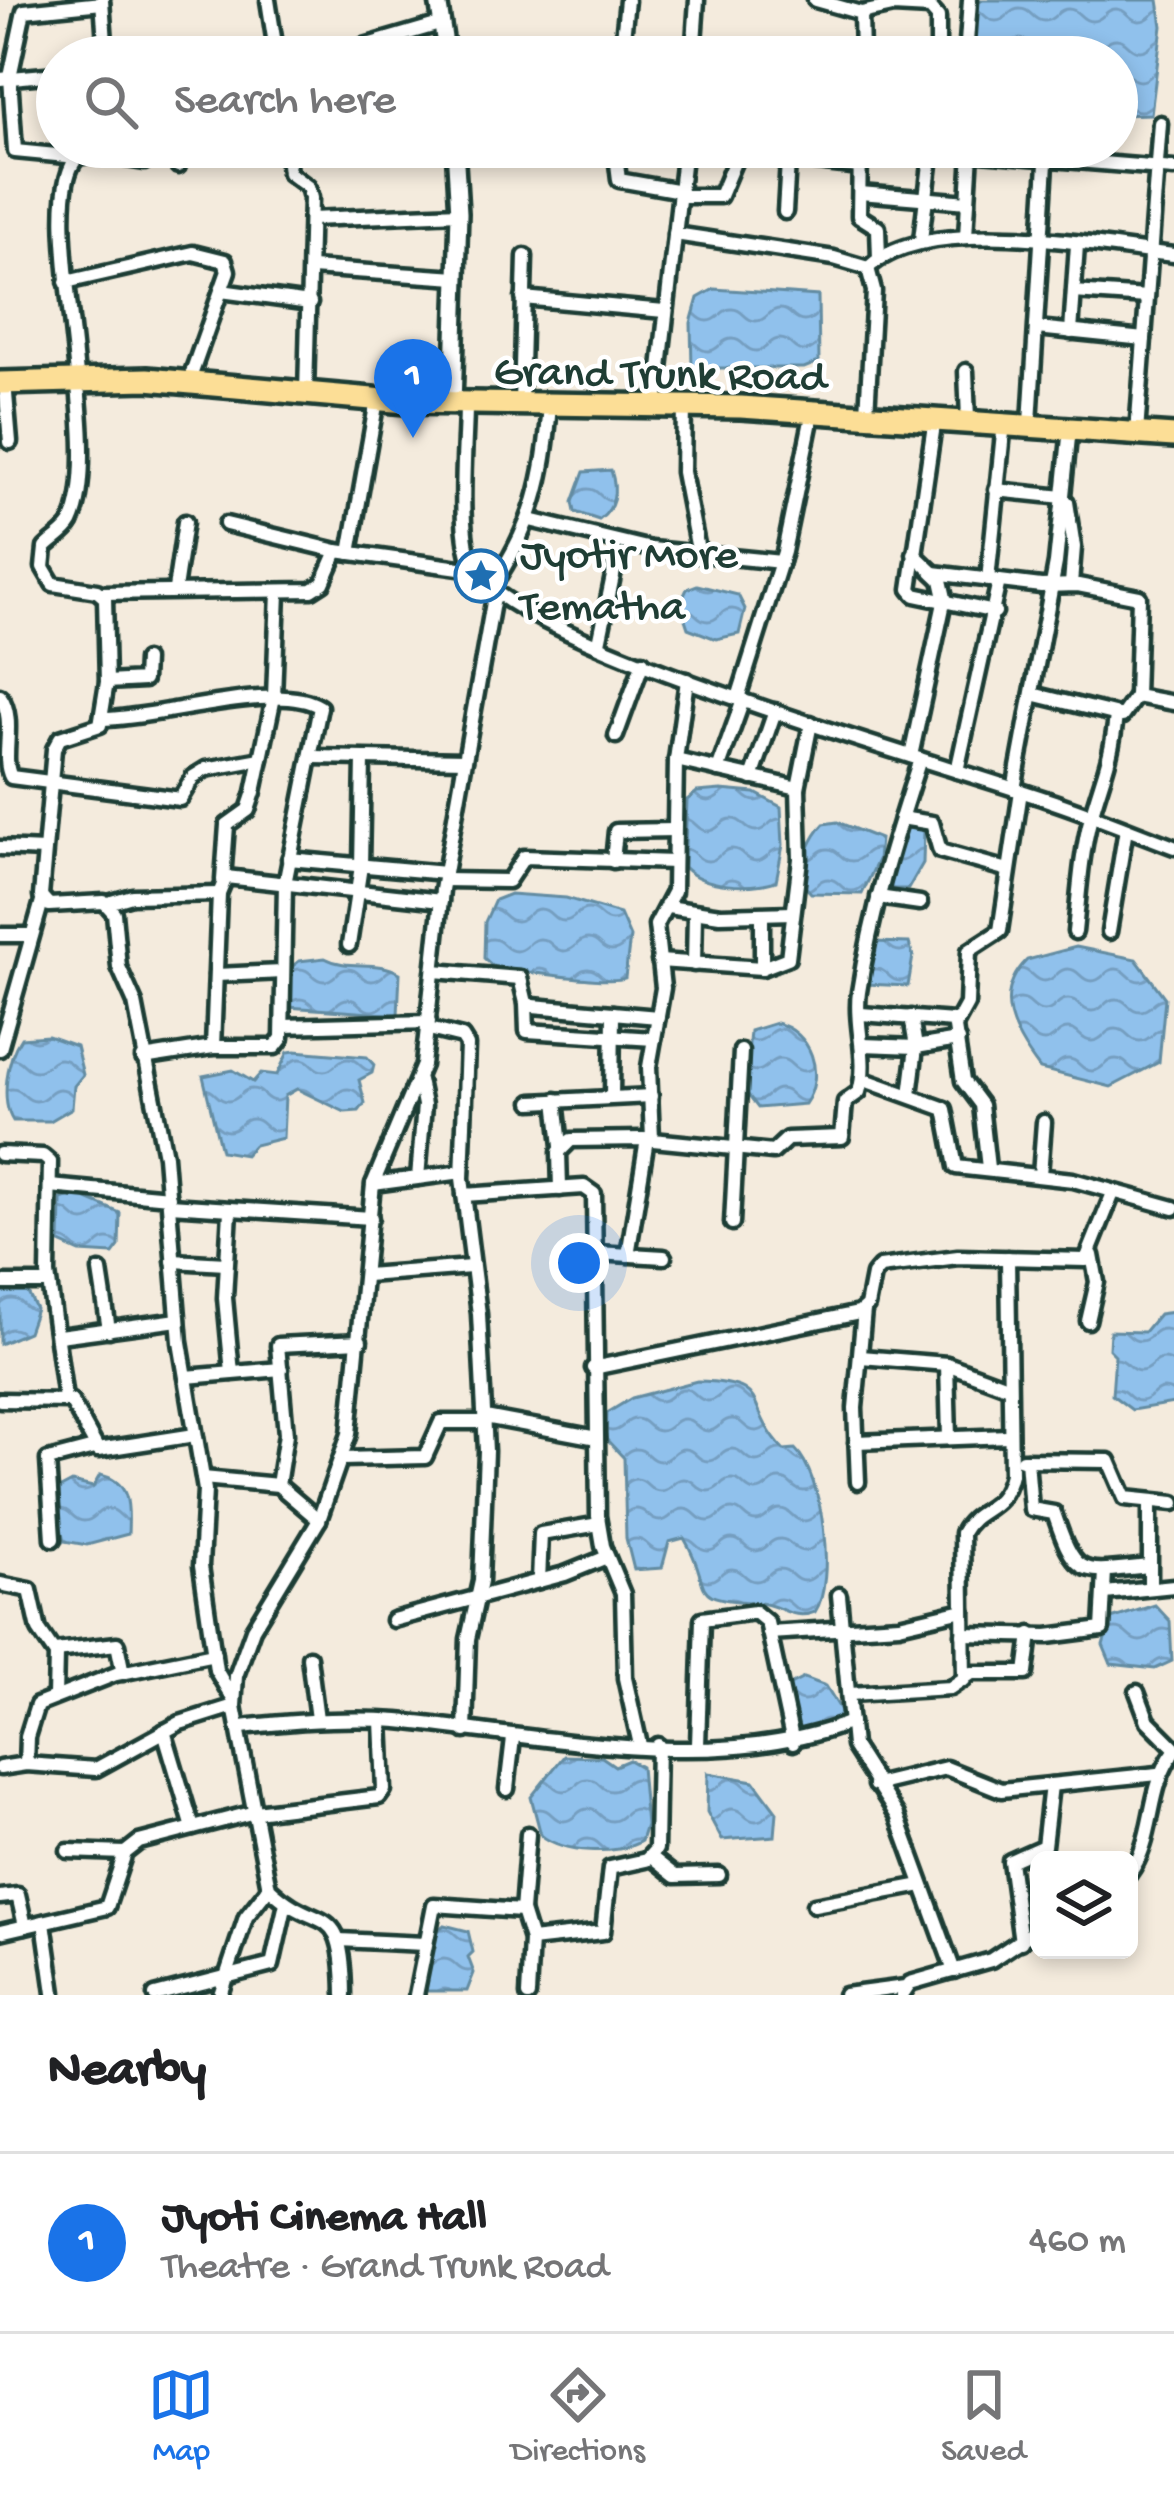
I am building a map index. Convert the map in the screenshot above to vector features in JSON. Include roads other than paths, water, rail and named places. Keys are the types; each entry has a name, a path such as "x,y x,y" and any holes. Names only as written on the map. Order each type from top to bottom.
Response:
{"main road":[{"name":"Grand Trunk Road","path":"3,383 190,381 459,405 684,405 968,418 1174,436"}],"street":[{"path":"268,0 274,36"},
{"path":"438,0 445,36"},
{"path":"623,36 626,0"},
{"path":"694,36 697,0"},
{"path":"815,0 861,14 893,6 930,8 938,17 938,36"},
{"path":"967,36 970,0"},
{"path":"36,152 15,151 5,78 21,14 44,3 102,2 104,36"},
{"path":"861,14 862,36"},
{"path":"396,36 443,22"},
{"path":"5,78 36,76"},
{"path":"1137,433 1160,123"},
{"path":"1138,165 1174,169"},
{"path":"76,168 66,183 66,281 79,379 74,514 67,529 45,548 43,567 53,584 102,593 318,588 344,552 377,400"},
{"path":"289,168 310,192 306,394"},
{"path":"456,168 459,405 468,546 474,570 493,589 599,644 686,680 1018,790 1174,848"},
{"path":"618,168 619,180 681,194 720,196 732,168"},
{"path":"656,404 683,168"},
{"path":"785,212 788,168"},
{"path":"860,168 860,219 878,228 867,413"},
{"path":"921,240 930,168"},
{"path":"965,236 970,168"},
{"path":"1030,423 1046,168"},
{"path":"860,193 968,202"},
{"path":"311,219 459,213"},
{"path":"675,234 873,263 921,240 965,236 1174,256"},
{"path":"1071,332 1077,244"},
{"path":"66,281 199,253 228,263 190,381"},
{"path":"520,404 525,256"},
{"path":"310,268 457,278"},
{"path":"221,291 310,303"},
{"path":"1073,292 1147,297"},
{"path":"523,298 664,311"},
{"path":"1037,328 1144,339"},
{"path":"966,371 968,418"},
{"path":"3,383 10,442"},
{"path":"234,1702 253,1630 319,1520 342,1459 360,1341 373,1184 419,1079 441,901 493,589 530,520 547,453 550,404"},
{"path":"684,405 685,490 700,555"},
{"path":"718,770 781,562 813,411"},
{"path":"935,417 911,593 995,612"},
{"path":"957,771 995,612 996,490 1004,421"},
{"path":"988,1168 981,1106 963,1081 956,1024 967,1004 969,951 1000,931 1032,694 1052,586 1070,427"},
{"path":"996,490 1064,490"},
{"path":"1064,490 1074,547 1071,584"},
{"path":"530,520 634,546 781,562"},
{"path":"175,590 185,522"},
{"path":"226,524 344,552 474,570"},
{"path":"561,1146 585,1139 650,1139 776,1151 787,1139 840,1138 845,1102 859,1092 862,1078 858,999 878,897 915,758 944,602 934,573 914,554"},
{"path":"599,644 614,571"},
{"path":"934,573 1071,584 1141,600 1136,696 1128,713 1116,715 1032,694"},
{"path":"213,1047 227,825 248,810 261,759 274,697 278,592"},
{"path":"0,1049 42,901 49,784 57,742 96,728 103,719 107,682 102,593"},
{"path":"107,682 144,680 145,660"},
{"path":"616,736 644,662"},
{"path":"628,1255 650,1139 654,1039 663,988 656,925 668,907 674,862 676,760 686,680"},
{"path":"0,696 7,718 5,772 49,784 180,799 193,777 206,769 261,759"},
{"path":"1136,696 1174,703"},
{"path":"103,719 156,718 274,697 320,706 314,758 285,884 284,1026 275,1047 213,1047 143,1058"},
{"path":"752,778 776,711"},
{"path":"1076,932 1091,816 1111,765 1116,715"},
{"path":"659,961 762,968 788,958 800,847 798,788 812,723"},
{"path":"314,758 465,760"},
{"path":"349,945 361,866 363,760"},
{"path":"676,760 798,788"},
{"path":"901,818 932,823 940,851 1008,870"},
{"path":"1109,932 1126,829"},
{"path":"613,861 616,831 674,830"},
{"path":"0,848 44,850"},
{"path":"290,859 508,881 524,857 674,862"},
{"path":"42,901 108,903 132,896 285,884 441,901"},
{"path":"878,897 920,903"},
{"path":"108,903 117,926 121,975 135,1003 170,1201 178,1320 203,1478 199,1551 214,1654 222,1687 234,1702 242,1727 269,1888 286,1903 322,1916 338,1940 344,1995"},
{"path":"668,907 695,913 794,913"},
{"path":"694,964 695,913"},
{"path":"762,915 762,968"},
{"path":"0,935 29,935"},
{"path":"434,971 520,978 527,1031 654,1039"},
{"path":"216,975 283,972"},
{"path":"526,1003 658,1017"},
{"path":"612,1097 613,1013"},
{"path":"861,1014 956,1024"},
{"path":"910,1095 916,1047 911,1017"},
{"path":"284,1026 429,1025 462,1036 467,1045 462,1172 485,1419 478,1598 468,1640 465,1731"},
{"path":"863,1045 916,1047 958,1040"},
{"path":"732,1223 741,1052"},
{"path":"862,1078 947,1112 956,1167 1040,1175 1174,1208"},
{"path":"418,1178 424,1105 419,1079"},
{"path":"532,1102 651,1096"},
{"path":"556,1100 560,1189"},
{"path":"1040,1175 1044,1122"},
{"path":"0,1154 47,1159 49,1282 65,1399"},
{"path":"373,1184 462,1172"},
{"path":"50,1186 230,1211 371,1218"},
{"path":"464,1195 592,1190 597,1253 593,1368 599,1524 623,1594 625,1678 640,1745"},
{"path":"1088,1321 1097,1282 1091,1255 1112,1193"},
{"path":"230,1211 226,1264 232,1372"},
{"path":"597,1253 664,1257"},
{"path":"858,1482 864,1310 880,1267 1008,1258 1078,1262 1091,1255"},
{"path":"964,1680 962,1533 968,1522 1001,1501 1010,1460 1008,1258"},
{"path":"173,1261 226,1264"},
{"path":"366,1275 471,1267"},
{"path":"100,1271 109,1330"},
{"path":"0,1283 49,1282"},
{"path":"593,1368 864,1310"},
{"path":"59,1336 178,1320"},
{"path":"278,1486 286,1435 278,1348 282,1342 360,1341"},
{"path":"861,1357 947,1364 1009,1388"},
{"path":"947,1364 949,1438"},
{"path":"186,1377 281,1370"},
{"path":"0,1400 65,1399 82,1413 94,1448"},
{"path":"342,1459 420,1458 432,1451 441,1422 485,1419 597,1438"},
{"path":"53,1539 48,1460 94,1448 132,1448 195,1435"},
{"path":"856,1442 1008,1436"},
{"path":"1010,1460 1109,1461 1121,1496 1174,1503"},
{"path":"1027,1460 1031,1509 1054,1513 1063,1549 1076,1563 1106,1570 1149,1566"},
{"path":"203,1478 278,1486 319,1520"},
{"path":"1150,1501 1150,1588"},
{"path":"539,1581 541,1534 599,1524"},
{"path":"393,1620 539,1581 607,1557"},
{"path":"963,1634 1102,1629 1106,1570"},
{"path":"0,1584 30,1590 39,1630 55,1651 55,1697"},
{"path":"1105,1593 1174,1586"},
{"path":"839,1595 853,1746 897,1815 955,1971"},
{"path":"769,1633 899,1625 963,1610"},
{"path":"698,1745 702,1619 709,1614 760,1612 793,1743"},
{"path":"850,1694 950,1688 972,1673 1029,1672 1031,1634"},
{"path":"55,1651 116,1644 123,1672"},
{"path":"26,1764 33,1707 123,1672 214,1654"},
{"path":"309,1657 317,1720"},
{"path":"1137,1693 1148,1721 1174,1750 1159,1774 1138,1860"},
{"path":"0,1768 26,1764 89,1771 164,1731 234,1702"},
{"path":"242,1727 317,1720 382,1721 579,1747 793,1743 851,1722"},
{"path":"68,1851 125,1852 139,1842 255,1812 379,1797 384,1790 382,1721"},
{"path":"164,1731 193,1828"},
{"path":"507,1789 513,1738"},
{"path":"651,1857 658,1839 658,1745"},
{"path":"875,1785 946,1768 992,1790 1159,1774"},
{"path":"1021,1942 1010,1861 1044,1846 1052,1785"},
{"path":"527,1995 531,1940 522,1911 528,1834"},
{"path":"0,1932 113,1903 125,1852"},
{"path":"651,1857 675,1876 719,1875"},
{"path":"531,1940 603,1932 610,1868 651,1857"},
{"path":"814,1905 922,1885"},
{"path":"220,1995 246,1917 269,1888"},
{"path":"0,1897 17,1895 25,1926"},
{"path":"159,1995 272,1965 286,1903"},
{"path":"416,1995 434,1905 522,1911"},
{"path":"44,1922 54,1993"},
{"path":"845,1995 903,1991 991,1960 1030,1935"},
{"path":"338,1940 425,1944"}],"water":[{"path":"976,0 1158,0 1162,26 1151,114 1138,114 1138,36 973,36"},
{"path":"714,289 818,296 819,362 804,368 692,368 691,323 698,298"},
{"path":"611,470 614,498 605,515 599,520 575,512 573,502 584,472"},
{"path":"697,585 738,595 745,609 739,634 716,639 688,628 680,604 687,589"},
{"path":"697,792 755,793 781,807 783,845 776,881 727,885 703,879 684,867 687,800"},
{"path":"837,822 880,839 878,860 862,894 811,893 800,881 814,837 824,824"},
{"path":"902,822 917,822 924,829 923,863 908,889 886,889"},
{"path":"510,894 566,898 620,914 630,937 625,978 496,969 484,958 485,922 495,900"},
{"path":"872,942 909,943 913,956 908,986 866,984"},
{"path":"1076,947 1136,959 1165,998 1159,1062 1111,1087 1040,1069 1010,1015 1010,987 1027,960"},
{"path":"325,958 400,973 398,1015 288,1007 289,969 299,961"},
{"path":"776,1023 806,1044 814,1080 805,1104 758,1108 745,1091 750,1031"},
{"path":"48,1036 76,1046 83,1075 74,1086 72,1108 50,1121 13,1121 6,1091 16,1046 21,1038"},
{"path":"288,1052 367,1057 374,1065 372,1073 359,1080 365,1103 359,1111 345,1112 297,1089 285,1096 283,1138 254,1145 245,1155 221,1151 203,1076 233,1070 253,1082 261,1073 277,1075"},
{"path":"76,1194 120,1213 119,1246 113,1254 80,1252 60,1243 61,1199"},
{"path":"0,1286 27,1291 36,1309 28,1332 0,1344"},
{"path":"1174,1312 1174,1403 1132,1410 1112,1395 1115,1355 1109,1349 1110,1331 1144,1332 1159,1314"},
{"path":"697,1381 737,1386 747,1392 784,1450 795,1449 805,1462 819,1504 825,1554 825,1577 815,1612 793,1614 767,1604 710,1594 684,1538 669,1542 662,1568 634,1570 626,1538 624,1458 606,1439 607,1413 632,1398"},
{"path":"100,1475 123,1490 128,1534 87,1545 64,1541 55,1501 59,1489 72,1482 93,1487"},
{"path":"1155,1605 1170,1621 1172,1661 1155,1669 1111,1664 1103,1645 1111,1619"},
{"path":"804,1678 826,1686 842,1712 819,1727 792,1731 784,1688"},
{"path":"564,1756 602,1757 615,1766 629,1760 641,1767 646,1825 641,1841 619,1849 590,1850 562,1846 541,1835 531,1797"},
{"path":"708,1773 754,1781 777,1812 775,1836 722,1840 707,1812"},
{"path":"444,1925 468,1931 473,1952 468,1957 474,1973 467,1991 425,1991 422,1982 433,1934"}],"place":[{"name":"Jyoti Cinema Hall","path":"413,438"},
{"name":"Jyotir More Tematha","path":"481,576"}]}
